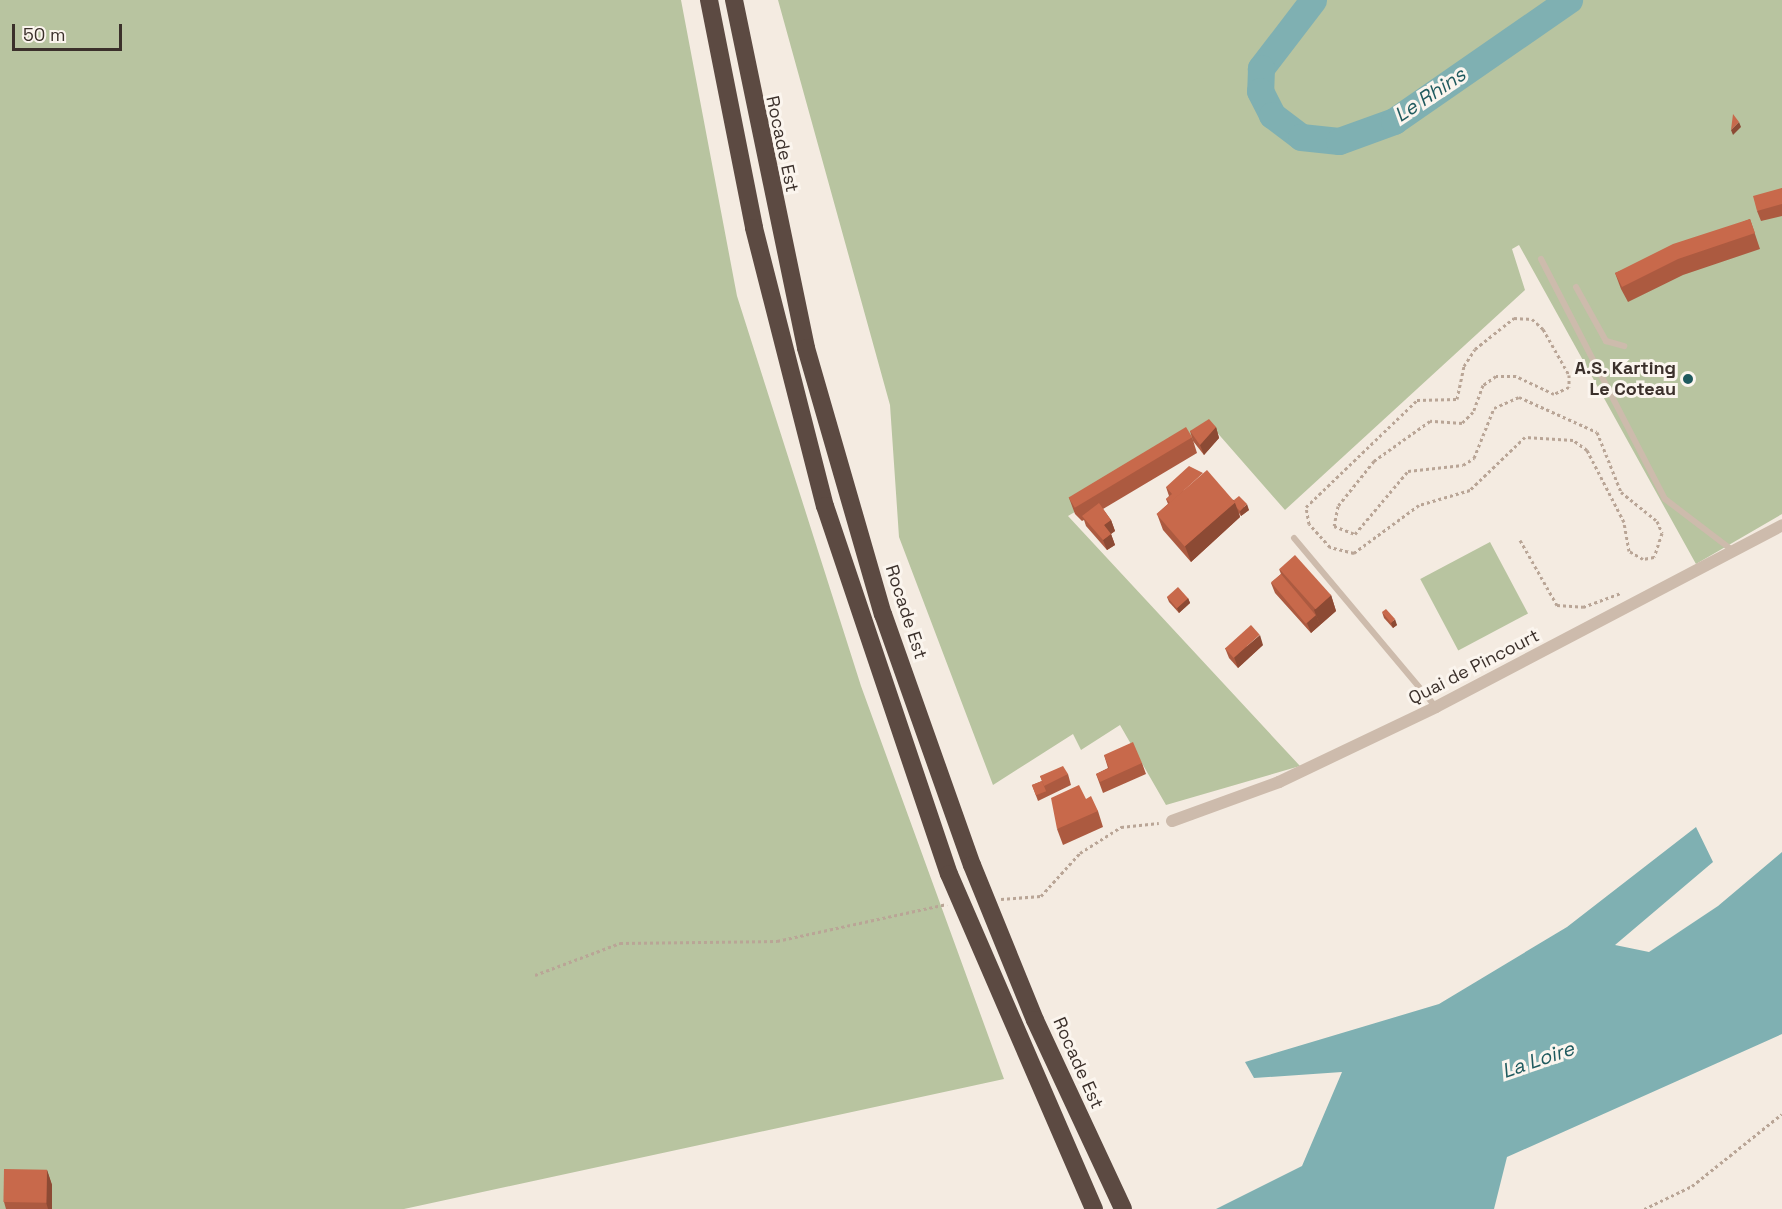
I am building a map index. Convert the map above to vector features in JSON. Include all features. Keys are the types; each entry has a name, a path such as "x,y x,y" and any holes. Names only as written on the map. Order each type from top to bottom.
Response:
{"highway":[{"path":"709,0 754,228 825,506 950,874 1094,1209"},
{"name":"Rocade Est","path":"734,0 806,348 883,614 972,866 1035,1020 1123,1209"}],"street":[{"name":"Quai de Pincourt","path":"1173,821 1279,782 1437,707 1782,525"}],"lane":[{"path":"1540,259 1665,499 1677,513 1733,550"},
{"path":"1576,287 1606,341 1624,346"},
{"path":"1294,538 1437,707"}],"path":[{"path":"1514,318 1532,319 1543,329 1569,375 1569,387 1554,394 1516,376 1496,376 1483,385 1473,412 1462,423 1430,420 1374,461 1338,506 1334,526 1354,534 1408,471 1463,465 1474,458 1494,408 1519,397 1597,432 1621,492 1648,510 1662,534 1654,557 1635,556 1629,551 1624,522 1587,450 1573,440 1525,437 1470,490 1419,505 1368,544 1354,553 1330,547 1314,533 1306,507 1417,400 1457,399 1464,366 1475,349 1514,318"},
{"path":"1520,540 1557,606 1583,607 1628,591"},
{"path":"998,899 1041,896 1080,853 1121,827 1173,821"},
{"path":"535,975 620,943 777,941 956,903"},
{"path":"1644,1209 1692,1186 1782,1114"}],"green space":[{"path":"0,0 681,0 737,296 861,686 1004,1079 404,1209 0,1209"},
{"path":"778,0 1782,0 1782,514 1696,564 1519,245 1512,249 1525,290 1285,510 1214,429 1068,516 1300,766 1166,805 1120,725 1081,750 1073,734 993,785 899,537 890,405"},
{"path":"1490,542 1528,614 1458,651 1420,579"}],"water":[{"name":"La Loire","path":"1696,827 1713,862 1615,945 1649,952 1718,906 1782,852 1782,1034 1507,1157 1494,1209 1216,1209 1302,1166 1342,1072 1254,1078 1245,1062 1439,1004 1567,927"}],"building":[{"path":"1733,114 1739,122 1731,130"},
{"path":"1782,188 1782,204 1757,211 1753,196"},
{"path":"1750,219 1755,233 1678,259 1622,287 1615,273 1673,244"},
{"path":"1209,419 1216,427 1200,445 1190,431"},
{"path":"1186,427 1192,437 1075,508 1069,498"},
{"path":"1189,466 1203,473 1170,503 1166,499 1172,494 1166,487"},
{"path":"1207,470 1235,502 1185,546 1156,514"},
{"path":"1239,496 1247,504 1240,511 1234,500"},
{"path":"1099,503 1111,520 1104,525 1111,534 1103,540 1082,516"},
{"path":"1295,555 1331,595 1316,609 1279,569"},
{"path":"1281,574 1316,615 1306,624 1271,582"},
{"path":"1178,587 1188,598 1177,608 1167,597"},
{"path":"1386,609 1395,619 1391,623 1382,612"},
{"path":"1251,625 1260,635 1234,658 1225,648"},
{"path":"1133,742 1142,763 1100,782 1096,774 1109,768 1104,755"},
{"path":"1063,766 1068,774 1044,786 1040,776"},
{"path":"1042,781 1046,791 1036,795 1032,785"},
{"path":"1079,785 1086,799 1091,796 1098,811 1057,829 1051,798"},
{"path":"4,1169 47,1170 46,1203 3,1202"}],"waterway":[{"name":"Le Rhins","path":"1313,0 1261,68 1260,91 1272,115 1301,137 1339,141 1394,121 1569,0"}],"place":[{"name":"A.S. Karting Le Coteau","path":"1688,379"}]}
